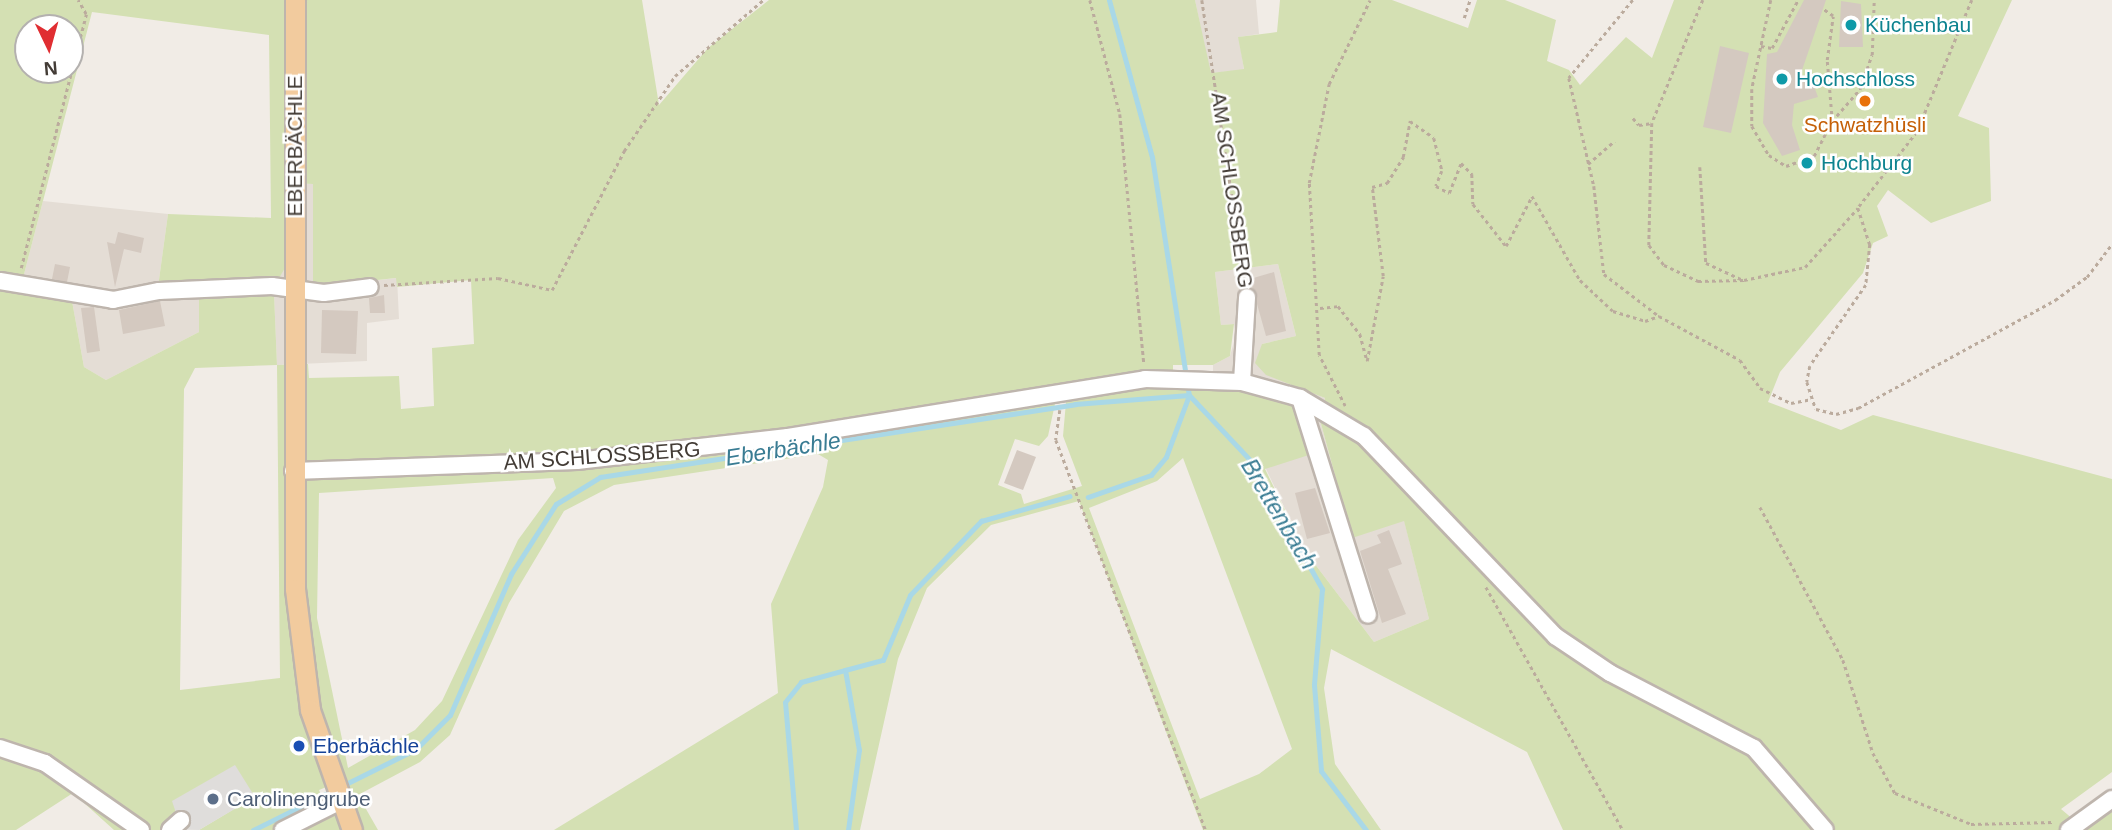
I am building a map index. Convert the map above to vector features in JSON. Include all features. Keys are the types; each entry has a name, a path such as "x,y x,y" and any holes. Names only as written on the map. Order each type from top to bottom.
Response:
{"main road":[{"name":"EBERBÄCHLE","path":"295,0 293,471 299,646 336,794 352,830"}],"street":[{"path":"8,283 104,300 171,290 272,286 294,292 370,287"},
{"name":"AM SCHLOSSBERG","path":"1242,382 1247,297"},
{"name":"AM SCHLOSSBERG","path":"293,471 670,452 1173,378 1213,378 1242,382 1300,398 1339,418 1491,564 1555,636 1610,673 1755,748 1825,830"},
{"path":"1300,398 1368,615"},
{"path":"0,748 45,763 141,830"},
{"path":"282,830 336,794"},
{"path":"2071,829 2112,799"}],"path":[{"path":"8,283 86,14 78,0"},
{"path":"370,287 444,277 498,278 552,290 624,150 663,92 707,43 763,0"},
{"path":"1090,0 1120,114 1144,364 1130,366"},
{"name":"AM SCHLOSSBERG","path":"1202,0 1247,297"},
{"path":"1339,418 1347,403 1319,355 1320,308 1309,183 1312,152 1329,84 1370,0"},
{"path":"1464,18 1470,0"},
{"path":"1633,0 1569,78 1588,164 1604,274 1659,316 1740,360 1760,388 1791,403 1811,398"},
{"path":"1703,0 1652,123 1649,244 1664,265 1698,281 1744,280 1805,267 1858,208 1917,132 1972,0"},
{"path":"1771,0 1761,46 1752,126 1769,155 1786,166 1802,164 1825,143 1832,121 1827,60 1833,16 1824,9"},
{"path":"1761,46 1772,48 1798,0"},
{"path":"1832,121 1860,89 1868,66 1874,0"},
{"path":"1964,0 1968,6"},
{"path":"1633,118 1639,125 1652,123"},
{"path":"1320,308 1338,306 1360,334 1367,361 1383,276 1372,187 1387,183 1402,156 1410,121 1434,138 1442,171 1436,186 1449,193 1461,163 1472,174 1474,204 1506,246 1532,197 1580,280 1613,312 1645,321 1659,316"},
{"path":"1588,164 1614,141"},
{"path":"1700,167 1706,264 1744,280"},
{"path":"1858,208 1870,244 1866,285 1810,366 1811,398 1816,409 1836,414 1858,408 2055,300 2087,277 2112,244"},
{"path":"1060,411 1056,440 1206,830"},
{"path":"1759,507 1843,660 1873,753 1895,793 1971,824 2048,820 2071,829"},
{"path":"1491,564 1486,574 1491,605 1623,830"}],"shaded area":[{"path":"1195,0 1256,0 1259,34 1239,37 1244,70 1210,73"},
{"path":"286,183 313,184 313,287 397,278 399,319 367,323 367,361 277,365 274,293 199,294 199,332 106,380 84,367 72,301 22,282 43,201 168,214 158,287 256,283"},
{"path":"1278,264 1296,336 1262,344 1307,390 1325,398 1320,420 1352,537 1404,520 1429,619 1374,642 1305,551 1228,389 1213,389 1213,365 1230,356 1235,338 1234,324 1221,325 1215,272"},
{"name":"Carolinengrube","path":"235,765 255,797 199,830 163,829 176,813 172,801"}],"green space":[{"path":"0,0 642,0 659,105 708,48 769,0 1195,0 1211,73 1244,69 1238,37 1277,32 1280,0 1392,0 1468,28 1477,0 1505,0 1556,20 1547,61 1569,70 1580,85 1626,37 1652,58 1674,0 2012,0 1958,116 1989,128 1991,201 1931,223 1888,190 1877,206 1888,236 1873,243 1863,273 1780,372 1768,402 1841,430 1873,415 2112,479 2112,772 2061,809 2074,820 2112,792 2112,830 1563,830 1527,752 1331,649 1324,688 1335,764 1381,830 1203,830 1079,501 991,525 927,588 898,659 860,830 554,830 778,693 771,604 823,487 828,460 818,454 614,485 564,511 509,603 450,735 420,762 358,795 378,830 199,830 254,797 176,813 165,830 114,830 73,793 16,830 0,830 0,283 72,301 84,367 106,380 199,332 199,294 274,293 277,365 308,364 309,378 399,376 401,409 434,406 432,348 474,344 471,280 397,287 396,278 313,287 313,184 287,183 286,266 278,280 158,287 168,214 271,218 269,35 92,12 84,43 84,14 14,14 14,84 73,84 22,282 0,275","holes":["1278,264 1296,336 1262,344 1255,363 1266,375 1325,398 1320,420 1352,538 1404,521 1429,619 1374,642 1305,551 1265,469 1315,453 1296,406 1258,392 1173,389 1173,365 1213,365 1230,356 1234,324 1221,325 1215,272","277,365 280,678 180,690 184,389 195,368","1066,402 1063,436 1082,486 1024,504 1021,494 998,485 1015,439 1039,446 1048,436 1055,404","1183,458 1292,749 1259,774 1200,799 1089,508 1157,481","553,478 556,488 518,540 442,701 415,730 348,768 317,618 319,493","346,779 349,790 323,800 319,790"]}],"building":[{"name":"Hochschloss","path":"1804,0 1826,0 1798,82 1812,81 1818,97 1794,104 1792,125 1800,150 1782,156 1763,123 1767,54 1777,52"},
{"name":"Küchenbau","path":"1841,1 1861,4 1863,47 1839,47"},
{"path":"1720,46 1749,53 1731,133 1703,127"},
{"path":"118,232 144,238 141,253 124,249 115,287 107,242 115,244"},
{"path":"55,264 70,267 67,282 52,279"},
{"path":"1274,272 1286,331 1266,336 1250,279"},
{"path":"384,295 385,313 370,313 369,298"},
{"path":"160,301 165,326 123,334 119,310"},
{"path":"94,307 100,351 87,353 81,308"},
{"path":"322,310 358,311 356,354 321,353"},
{"path":"1017,450 1036,457 1023,490 1004,483"},
{"path":"1315,488 1330,533 1307,539 1295,493"},
{"path":"1389,530 1402,564 1388,569 1406,614 1382,623 1360,551 1381,543 1377,535"}],"waterway":[{"name":"Brettenbach","path":"1109,0 1152,157 1189,395 1250,460 1322,589 1314,685 1321,771 1366,830"},
{"name":"Eberbächle","path":"253,830 416,749 450,715 511,574 556,504 600,477 1075,404 1189,395 1166,457 1151,475 1088,497"},
{"path":"848,830 859,750 845,670 883,660 910,595 981,521 1070,496"},
{"path":"796,830 785,702 801,682 845,670"}],"place":[{"name":"Küchenbau","path":"1851,25"},
{"name":"Hochschloss","path":"1782,79"},
{"name":"Schwatzhüsli","path":"1865,101"},
{"name":"Hochburg","path":"1807,163"},
{"name":"Eberbächle","path":"299,746"},
{"name":"Carolinengrube","path":"213,799"}]}
